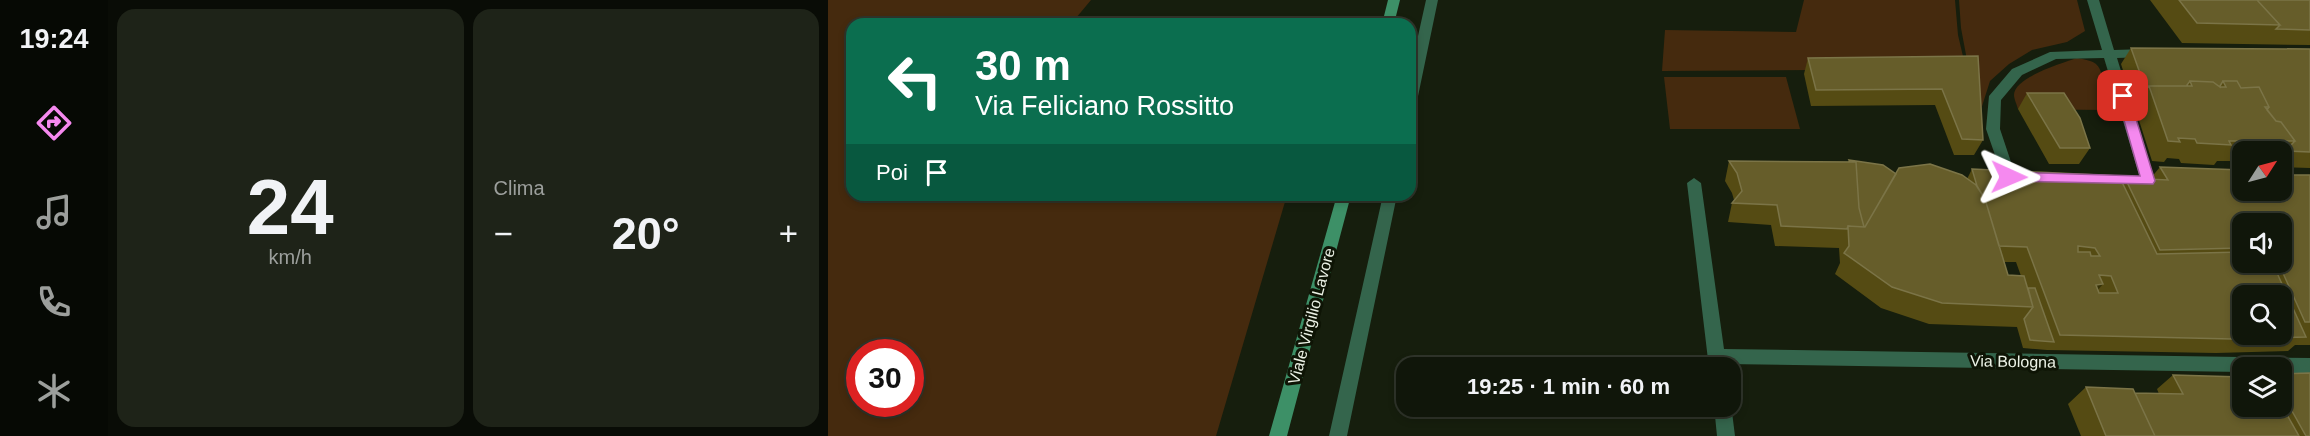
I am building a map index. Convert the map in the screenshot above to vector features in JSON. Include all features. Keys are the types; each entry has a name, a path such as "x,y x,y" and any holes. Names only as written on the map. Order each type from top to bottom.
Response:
{"street":[{"path":"1390,18 1394,0"},
{"path":"1416,73 1432,0"},
{"path":"2093,0 2148,181"},
{"path":"2010,177 1993,129 1994,99 2017,72 2054,55 2157,53"},
{"path":"1694,183 1716,357"},
{"name":"Viale Virgilio Lavore","path":"1278,436 1342,201"},
{"path":"1338,436 1389,201"},
{"name":"Via Bologna","path":"1741,362 2310,366"},
{"path":"1724,417 1726,436"}],"shaded area":[{"path":"828,0 1091,0 1076,18 846,18 846,201 1285,201 1216,436 828,436"},
{"path":"1804,0 1955,0 1958,35 1966,69 1662,71 1665,30 1796,32"},
{"path":"1959,0 2077,0 2085,31 2067,42 2032,50 2009,64 1990,81 1978,119 1961,28"},
{"path":"2077,58 2090,61 2099,68 2106,85 2102,91 2107,110 2018,109 2014,95 2016,88 2022,82 2051,67"},
{"path":"1664,77 1786,77 1800,129 1670,129"}],"building":[{"path":"2179,0 2257,0 2280,25 2197,23"},
{"path":"2257,0 2310,0 2310,30 2276,29 2280,25"},
{"path":"2131,48 2310,49 2310,152 2292,151 2292,144 2295,141 2281,122 2276,121 2267,110 2269,107 2259,87 2241,88 2237,81 2223,81 2220,87 2213,82 2190,81 2187,86 2149,86 2146,90"},
{"path":"1978,56 1983,140 1962,139 1942,89 1816,90 1808,58"},
{"path":"2190,81 2213,82 2220,87 2226,87 2223,81 2237,81 2241,88 2259,87 2269,107 2265,107 2276,121 2281,122 2295,141 2229,141 2231,145 2197,143 2195,139 2178,138 2180,142 2168,141 2149,86 2192,86"},
{"path":"2027,93 2064,93 2080,118 2090,148 2060,148"},
{"path":"1849,160 1883,165 1896,174 1865,227 1859,208 1856,162"},
{"path":"1729,161 1856,162 1859,208 1864,227 1848,226 1847,229 1781,226 1777,205 1732,203 1742,191 1737,173"},
{"path":"1930,164 1962,175 1976,185 1985,199 2008,275 2024,276 2033,307 1942,303 1892,287 1844,253 1849,246 1848,226 1865,227 1899,168"},
{"path":"2160,167 2232,170 2232,201 2292,201 2292,175 2310,175 2310,322 2305,322 2292,293 2292,285 2288,285 2283,273 2292,273 2292,213 2232,213 2232,248 2160,250 2125,178 2168,180"},
{"path":"1972,169 2119,176 2157,254 2232,252 2232,273 2277,273 2282,285 2232,285 2232,339 2060,335 2027,247 1999,246 1985,199 1977,186","holes":["2078,246 2095,248 2100,256 2091,256 2090,252 2078,252","2099,275 2111,276 2118,293 2099,293 2096,285 2103,284"]},
{"path":"2028,288 2035,288 2054,342 2030,340 2024,319 2033,307"},
{"path":"2292,306 2306,337 2292,337"},
{"path":"2310,373 2310,436 2306,436 2292,411 2292,374"},
{"path":"2173,375 2232,377 2232,417 2288,417 2299,436 2155,436 2135,393 2183,394"},
{"path":"2086,387 2133,389 2155,436 2106,436"}],"route":[{"path":"2009,177 2148,181 2123,96"}]}
